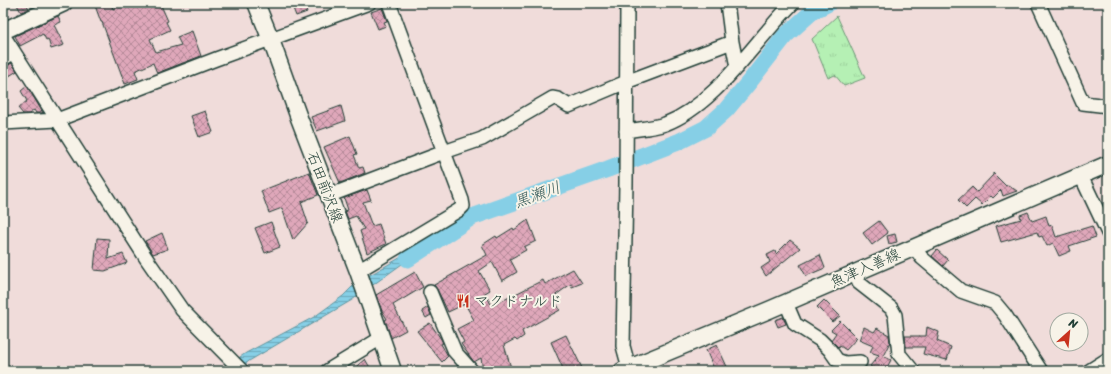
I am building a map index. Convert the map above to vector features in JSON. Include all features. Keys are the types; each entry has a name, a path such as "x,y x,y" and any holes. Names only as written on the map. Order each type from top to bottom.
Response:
{"main road":[{"path":"3,31 64,3"},
{"name":"石田前沢線","path":"256,3 328,196 358,271 393,371"},
{"name":"魚津入善線","path":"626,370 786,303 1108,164"}],"street":[{"path":"3,123 57,120 209,61 271,40 337,9 369,3"},
{"path":"358,271 459,210 463,206 389,3"},
{"path":"626,370 623,346 627,3"},
{"path":"727,3 737,67"},
{"path":"626,137 664,124 684,115 714,91 793,3"},
{"path":"1038,3 1083,103 1108,106"},
{"path":"3,35 146,258 182,310 242,371"},
{"path":"328,196 482,139 553,98 558,99 569,106 626,82 732,42"},
{"path":"3,59 14,52"},
{"path":"1081,176 1108,233"},
{"path":"914,247 922,258 961,291 995,303 1041,371"},
{"path":"855,273 859,283 891,308 895,316 899,354 913,371"},
{"path":"430,292 455,352 472,371"},
{"path":"786,303 795,324 820,340 837,360 845,362 860,362"},
{"path":"327,371 381,338"},
{"path":"1089,371 1108,359"}],"green space":[{"path":"837,16 865,78 844,86 835,75 828,78 812,39"}],"water":[{"path":"452,228 352,300 249,361 237,371 219,371 246,353 314,317 343,296 356,283"}],"building":[{"path":"16,3 26,3 29,9 21,12"},
{"path":"94,3 111,3 113,9 121,3 139,3 141,7 150,3 160,3 168,21 166,22 170,30 150,39 156,52 181,45 177,37 192,31 201,56 157,73 153,63 135,71 138,79 125,84"},
{"path":"291,3 318,3 306,9 307,12 296,16"},
{"path":"382,8 387,21 384,22 386,26 378,29 371,12"},
{"path":"58,16 61,22 54,25 64,45 51,49 48,39 46,40 43,34 20,46 15,36"},
{"path":"12,63 17,71 3,80 3,68"},
{"path":"27,86 43,113 36,113 34,110 29,114 23,114 18,108 27,101 21,91"},
{"path":"341,106 345,121 317,131 311,117"},
{"path":"205,111 213,132 199,137 191,116"},
{"path":"350,136 357,154 354,155 359,168 363,167 365,173 340,183 324,147"},
{"path":"309,172 318,195 301,202 308,223 293,240 282,208 269,213 261,191"},
{"path":"993,173 1006,186 1008,185 1017,191 1003,196 1001,190 993,198 991,196 982,205 975,199 966,208 958,200 972,187 977,192 993,175"},
{"path":"367,190 371,200 363,202 372,226 379,224 386,244 367,253 360,231 364,229 356,216 348,219 345,211 348,210 344,198"},
{"path":"1028,212 1032,221 1046,216 1049,226 1052,225 1056,237 1092,226 1096,237 1069,246 1071,251 1059,256 1053,243 1047,246 1042,236 1039,237 1037,232 1001,242 996,226 1021,219 1020,215"},
{"path":"528,220 536,241 524,247 526,250 510,259 517,272 502,281 492,262 479,271 490,290 485,293 492,306 543,280 545,284 573,269 582,283 572,287 571,284 553,297 560,310 522,331 524,336 517,341 515,339 504,345 512,371 483,371 481,358 474,362 461,344 464,342 457,329 474,320 465,304 448,312 434,285 487,255 482,245 513,228 514,230"},
{"path":"879,221 888,233 872,245 863,233"},
{"path":"271,222 280,247 265,253 255,228"},
{"path":"162,233 168,249 153,254 145,241"},
{"path":"895,234 897,242 889,244 887,236"},
{"path":"97,238 109,239 108,259 123,254 127,263 105,271 94,270"},
{"path":"790,240 800,248 766,276 761,268 770,262 767,255 775,251 776,254"},
{"path":"937,250 948,260 943,266 932,256"},
{"path":"820,255 825,268 806,276 800,265"},
{"path":"415,272 423,287 393,305 406,330 391,338 385,320 387,319 382,311 376,295"},
{"path":"824,300 840,316 832,322 817,307"},
{"path":"428,307 431,315 426,318 422,311"},
{"path":"783,317 786,324 778,327 775,320"},
{"path":"840,321 857,338 846,350 840,346 839,348 831,340 836,333 831,330"},
{"path":"430,323 441,339 443,343 441,344 448,356 442,362 417,331"},
{"path":"864,327 874,332 877,328 889,335 890,342 883,356 891,360 885,371 877,371 870,366 879,355 870,352 873,346 859,340"},
{"path":"927,327 939,332 937,341 951,347 947,360 923,354 925,347 906,347 905,336 926,336"},
{"path":"566,335 582,368 575,371 564,371 551,342"},
{"path":"717,345 729,371 715,371 706,350"},
{"path":"365,359 372,371 351,371"}],"waterway":[{"name":"黒瀬川","path":"408,259 472,217 608,169 678,142 706,128 726,110 785,36 813,11 829,3"}],"place":[{"name":"マクドナルド","path":"463,301"}]}
